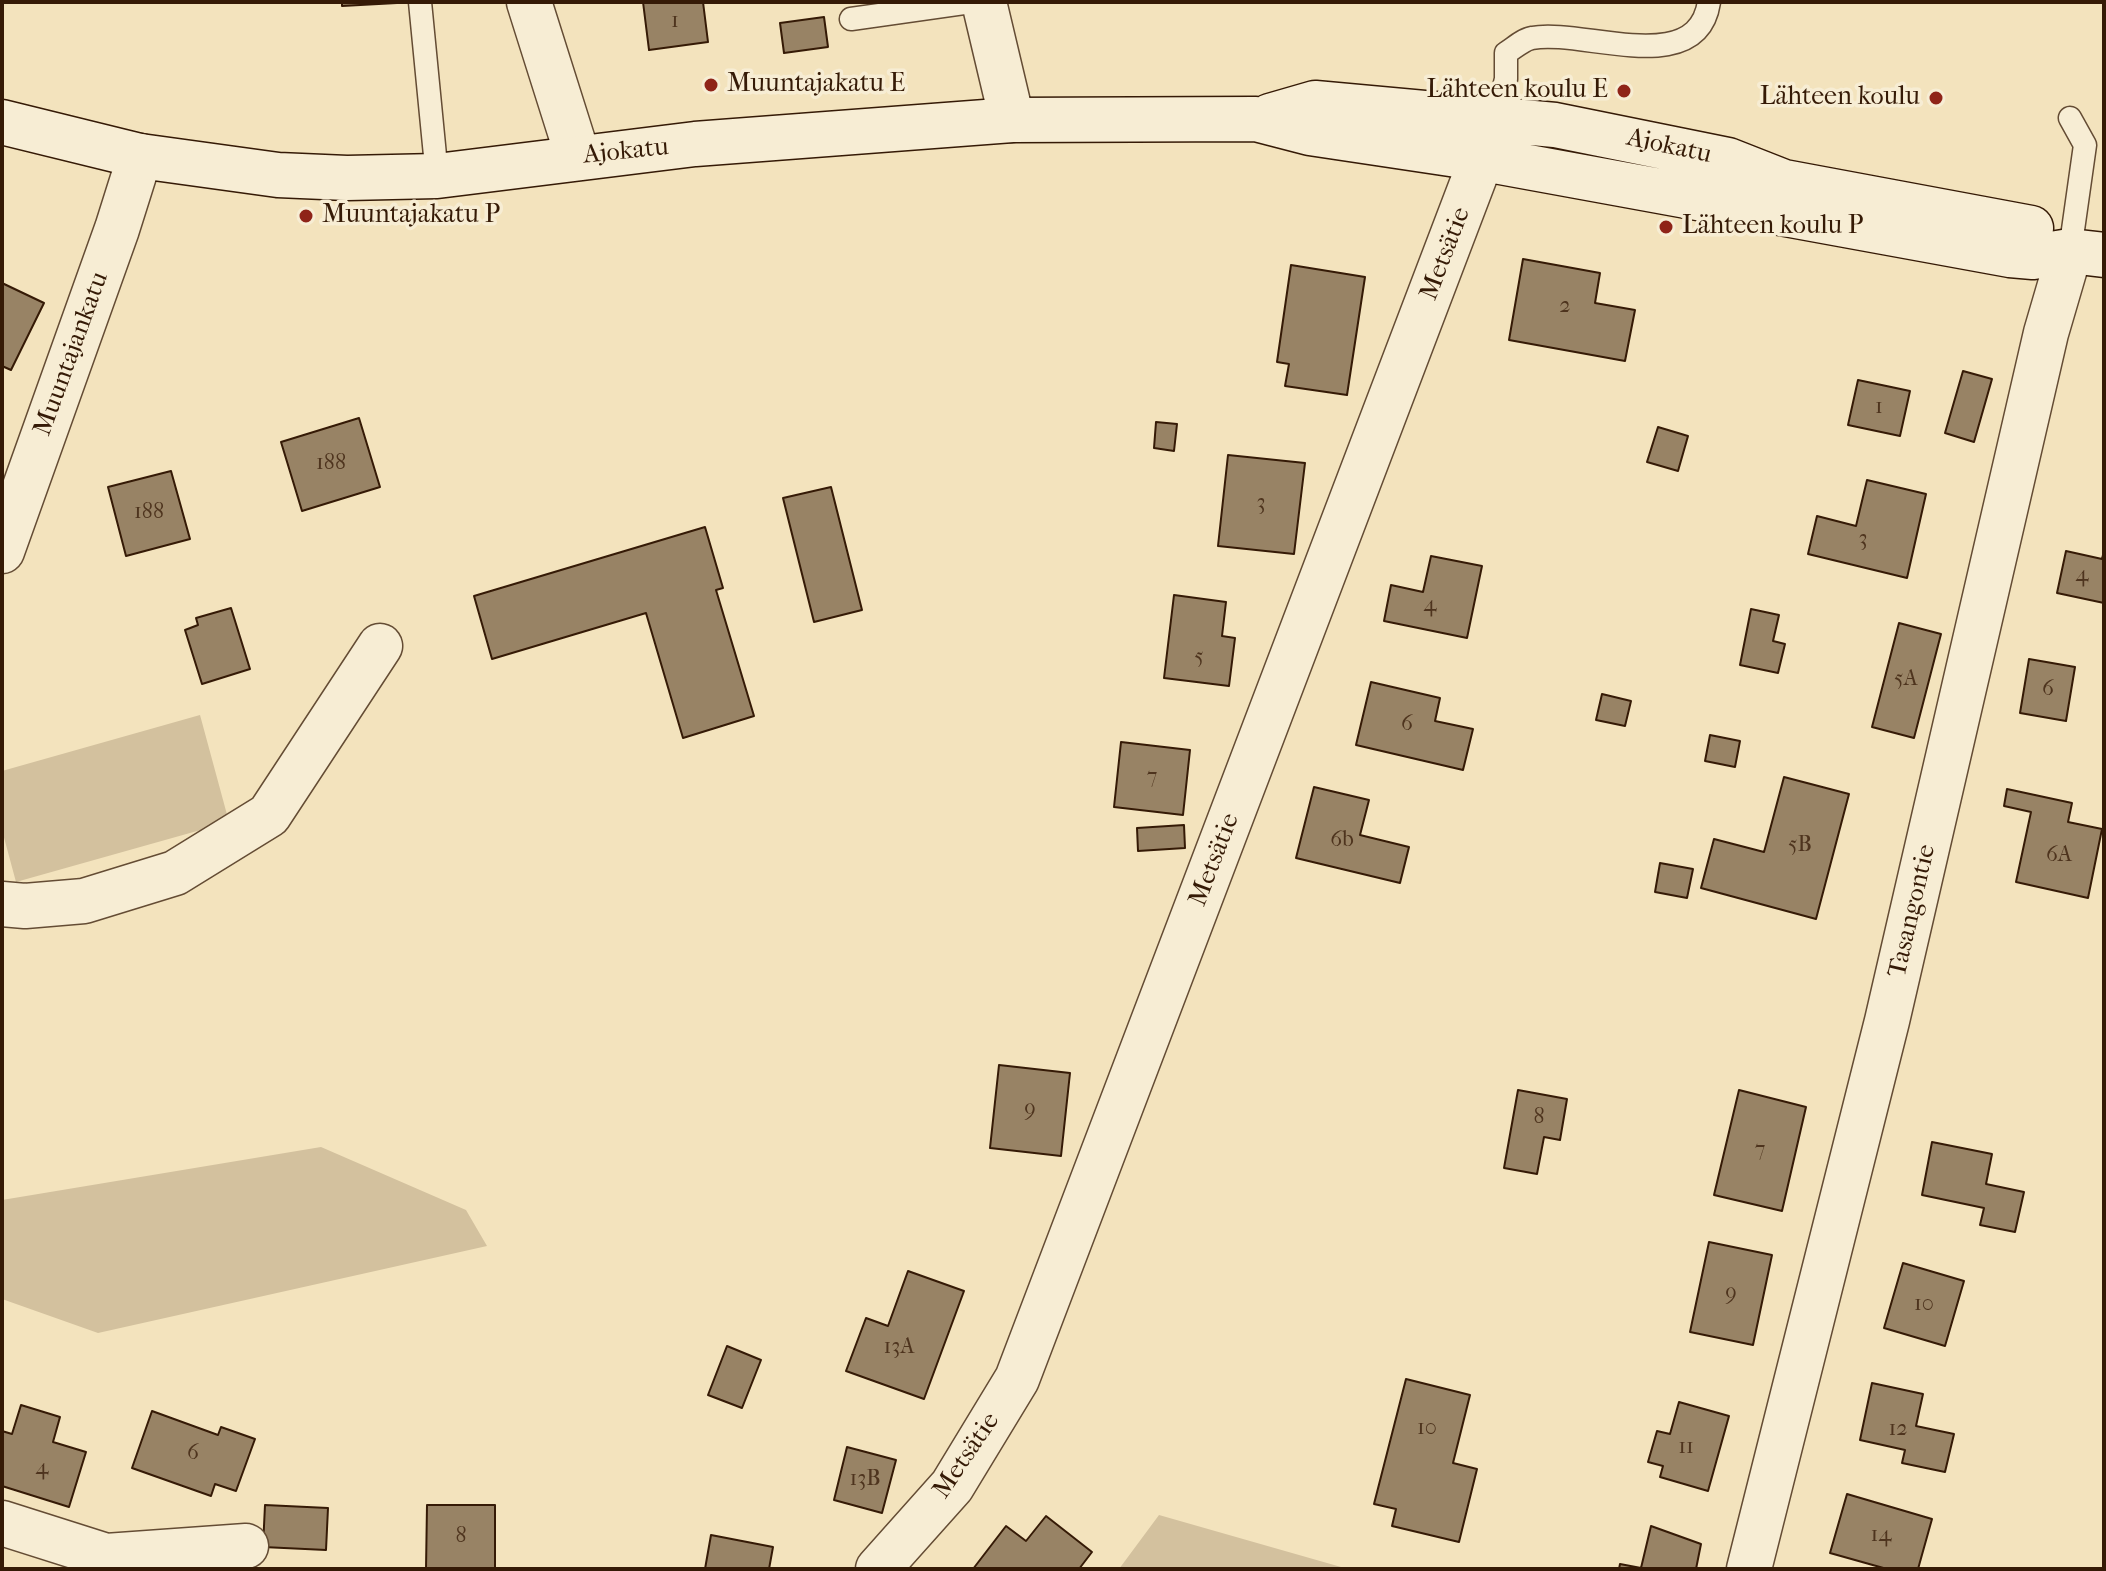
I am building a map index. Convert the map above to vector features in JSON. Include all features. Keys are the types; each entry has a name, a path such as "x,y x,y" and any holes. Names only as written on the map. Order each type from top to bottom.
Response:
{"street":[{"path":"529,2 578,157"},
{"path":"984,2 1012,120"},
{"name":"Ajokatu","path":"2,122 140,156 278,175 437,176 695,144 1012,120 1256,119 1310,133 1490,139 1555,125 1728,160 1784,182 2041,230 2087,253"},
{"name":"Metsätie","path":"878,1569 952,1486 1017,1379 1490,139"},
{"name":"Muuntajankatu","path":"2,551 122,217 140,156"},
{"name":"Tasangontie","path":"1749,1569 1887,1021 2046,333 2087,253"},
{"path":"2,904 84,901 175,873 269,815 380,646"},
{"path":"2,1523 106,1556 246,1546"}],"lane":[{"path":"420,2 437,176"},
{"path":"851,19 971,2"},
{"path":"1490,139 1506,79 1506,53 1530,38 1662,47 1686,39 1708,12 1709,2"},
{"path":"2070,118 2085,145 2087,253"}],"shaded area":[{"path":"200,715 229,822 16,882 2,830 2,771"},
{"path":"321,1147 466,1210 487,1246 98,1333 2,1299 2,1200"},
{"path":"1159,1515 1348,1569 1119,1569"}],"building":[{"path":"342,2 397,2 397,3 342,6"},
{"path":"643,2 703,2 708,42 649,50"},
{"path":"824,17 828,47 784,53 780,23"},
{"path":"1523,259 1600,273 1595,303 1635,310 1625,361 1509,340"},
{"path":"1291,265 1365,277 1347,395 1285,386 1289,364 1277,362"},
{"path":"2,283 44,303 11,370 2,366"},
{"path":"1963,371 1992,379 1974,442 1945,433"},
{"path":"1858,380 1910,391 1900,436 1848,425"},
{"path":"359,418 380,487 302,511 281,442"},
{"path":"1156,422 1177,424 1174,451 1154,448"},
{"path":"1658,427 1688,436 1678,471 1647,462"},
{"path":"1228,455 1305,463 1294,554 1218,546"},
{"path":"171,471 190,539 126,556 108,487"},
{"path":"1867,480 1926,494 1907,578 1808,554 1817,516 1856,526"},
{"path":"831,487 862,610 814,622 783,498"},
{"path":"705,527 723,588 716,590 754,716 683,738 646,613 492,659 474,596"},
{"path":"2066,551 2102,559 2104,551 2104,603 2057,593"},
{"path":"1431,556 1482,566 1467,638 1384,621 1391,585 1423,592"},
{"path":"1174,595 1226,602 1222,636 1235,638 1229,686 1164,678"},
{"path":"231,608 250,669 202,684 185,630 198,625 196,618"},
{"path":"1751,609 1779,615 1773,641 1785,644 1778,673 1740,665"},
{"path":"1899,623 1941,634 1914,738 1872,727"},
{"path":"2029,659 2075,667 2066,721 2020,713"},
{"path":"1371,682 1440,698 1435,721 1473,729 1463,770 1356,745"},
{"path":"1602,694 1631,701 1625,726 1596,720"},
{"path":"1710,735 1740,741 1735,767 1705,761"},
{"path":"1121,742 1190,750 1183,815 1114,807"},
{"path":"1784,777 1849,794 1816,919 1701,888 1714,839 1764,852"},
{"path":"1314,787 1369,800 1360,835 1409,847 1400,883 1296,858"},
{"path":"2007,789 2072,803 2068,822 2102,829 2088,898 2016,882 2031,812 2004,806"},
{"path":"1184,825 1185,848 1138,851 1137,828"},
{"path":"1660,863 1693,869 1687,898 1655,892"},
{"path":"999,1065 1070,1073 1061,1156 990,1148"},
{"path":"1518,1090 1567,1099 1560,1140 1544,1137 1537,1174 1504,1168"},
{"path":"1739,1090 1806,1107 1782,1211 1714,1195"},
{"path":"1932,1142 1992,1154 1986,1184 2024,1192 2015,1232 1980,1225 1984,1208 1922,1195"},
{"path":"1709,1242 1772,1255 1753,1345 1690,1332"},
{"path":"1903,1263 1964,1281 1945,1346 1884,1328"},
{"path":"908,1271 964,1291 924,1399 846,1371 866,1318 888,1326"},
{"path":"727,1346 761,1360 742,1408 708,1395"},
{"path":"1406,1379 1470,1395 1453,1463 1477,1469 1459,1542 1392,1526 1396,1509 1374,1504"},
{"path":"1872,1383 1923,1394 1916,1426 1954,1434 1945,1472 1902,1463 1905,1450 1860,1440"},
{"path":"1679,1402 1729,1416 1708,1491 1660,1477 1663,1466 1648,1462 1657,1431 1670,1434"},
{"path":"21,1405 60,1417 53,1442 86,1452 69,1507 2,1486 2,1431 12,1434"},
{"path":"152,1411 218,1435 221,1427 255,1439 236,1491 215,1484 211,1496 132,1468"},
{"path":"847,1447 896,1460 882,1513 834,1500"},
{"path":"1847,1494 1932,1519 1918,1569 1887,1569 1830,1553"},
{"path":"265,1505 328,1508 326,1550 263,1547"},
{"path":"427,1505 495,1505 495,1569 426,1569"},
{"path":"1046,1516 1092,1552 1079,1569 973,1569 1006,1526 1026,1541"},
{"path":"1651,1526 1701,1544 1696,1569 1619,1569 1620,1564 1641,1568"},
{"path":"711,1535 773,1547 769,1569 705,1569"}],"place":[{"name":"Muuntajakatu E","path":"711,85"},
{"name":"Lähteen koulu E","path":"1624,91"},
{"name":"Lähteen koulu","path":"1936,98"},
{"name":"Muuntajakatu P","path":"306,216"},
{"name":"Lähteen koulu P","path":"1666,227"}]}
